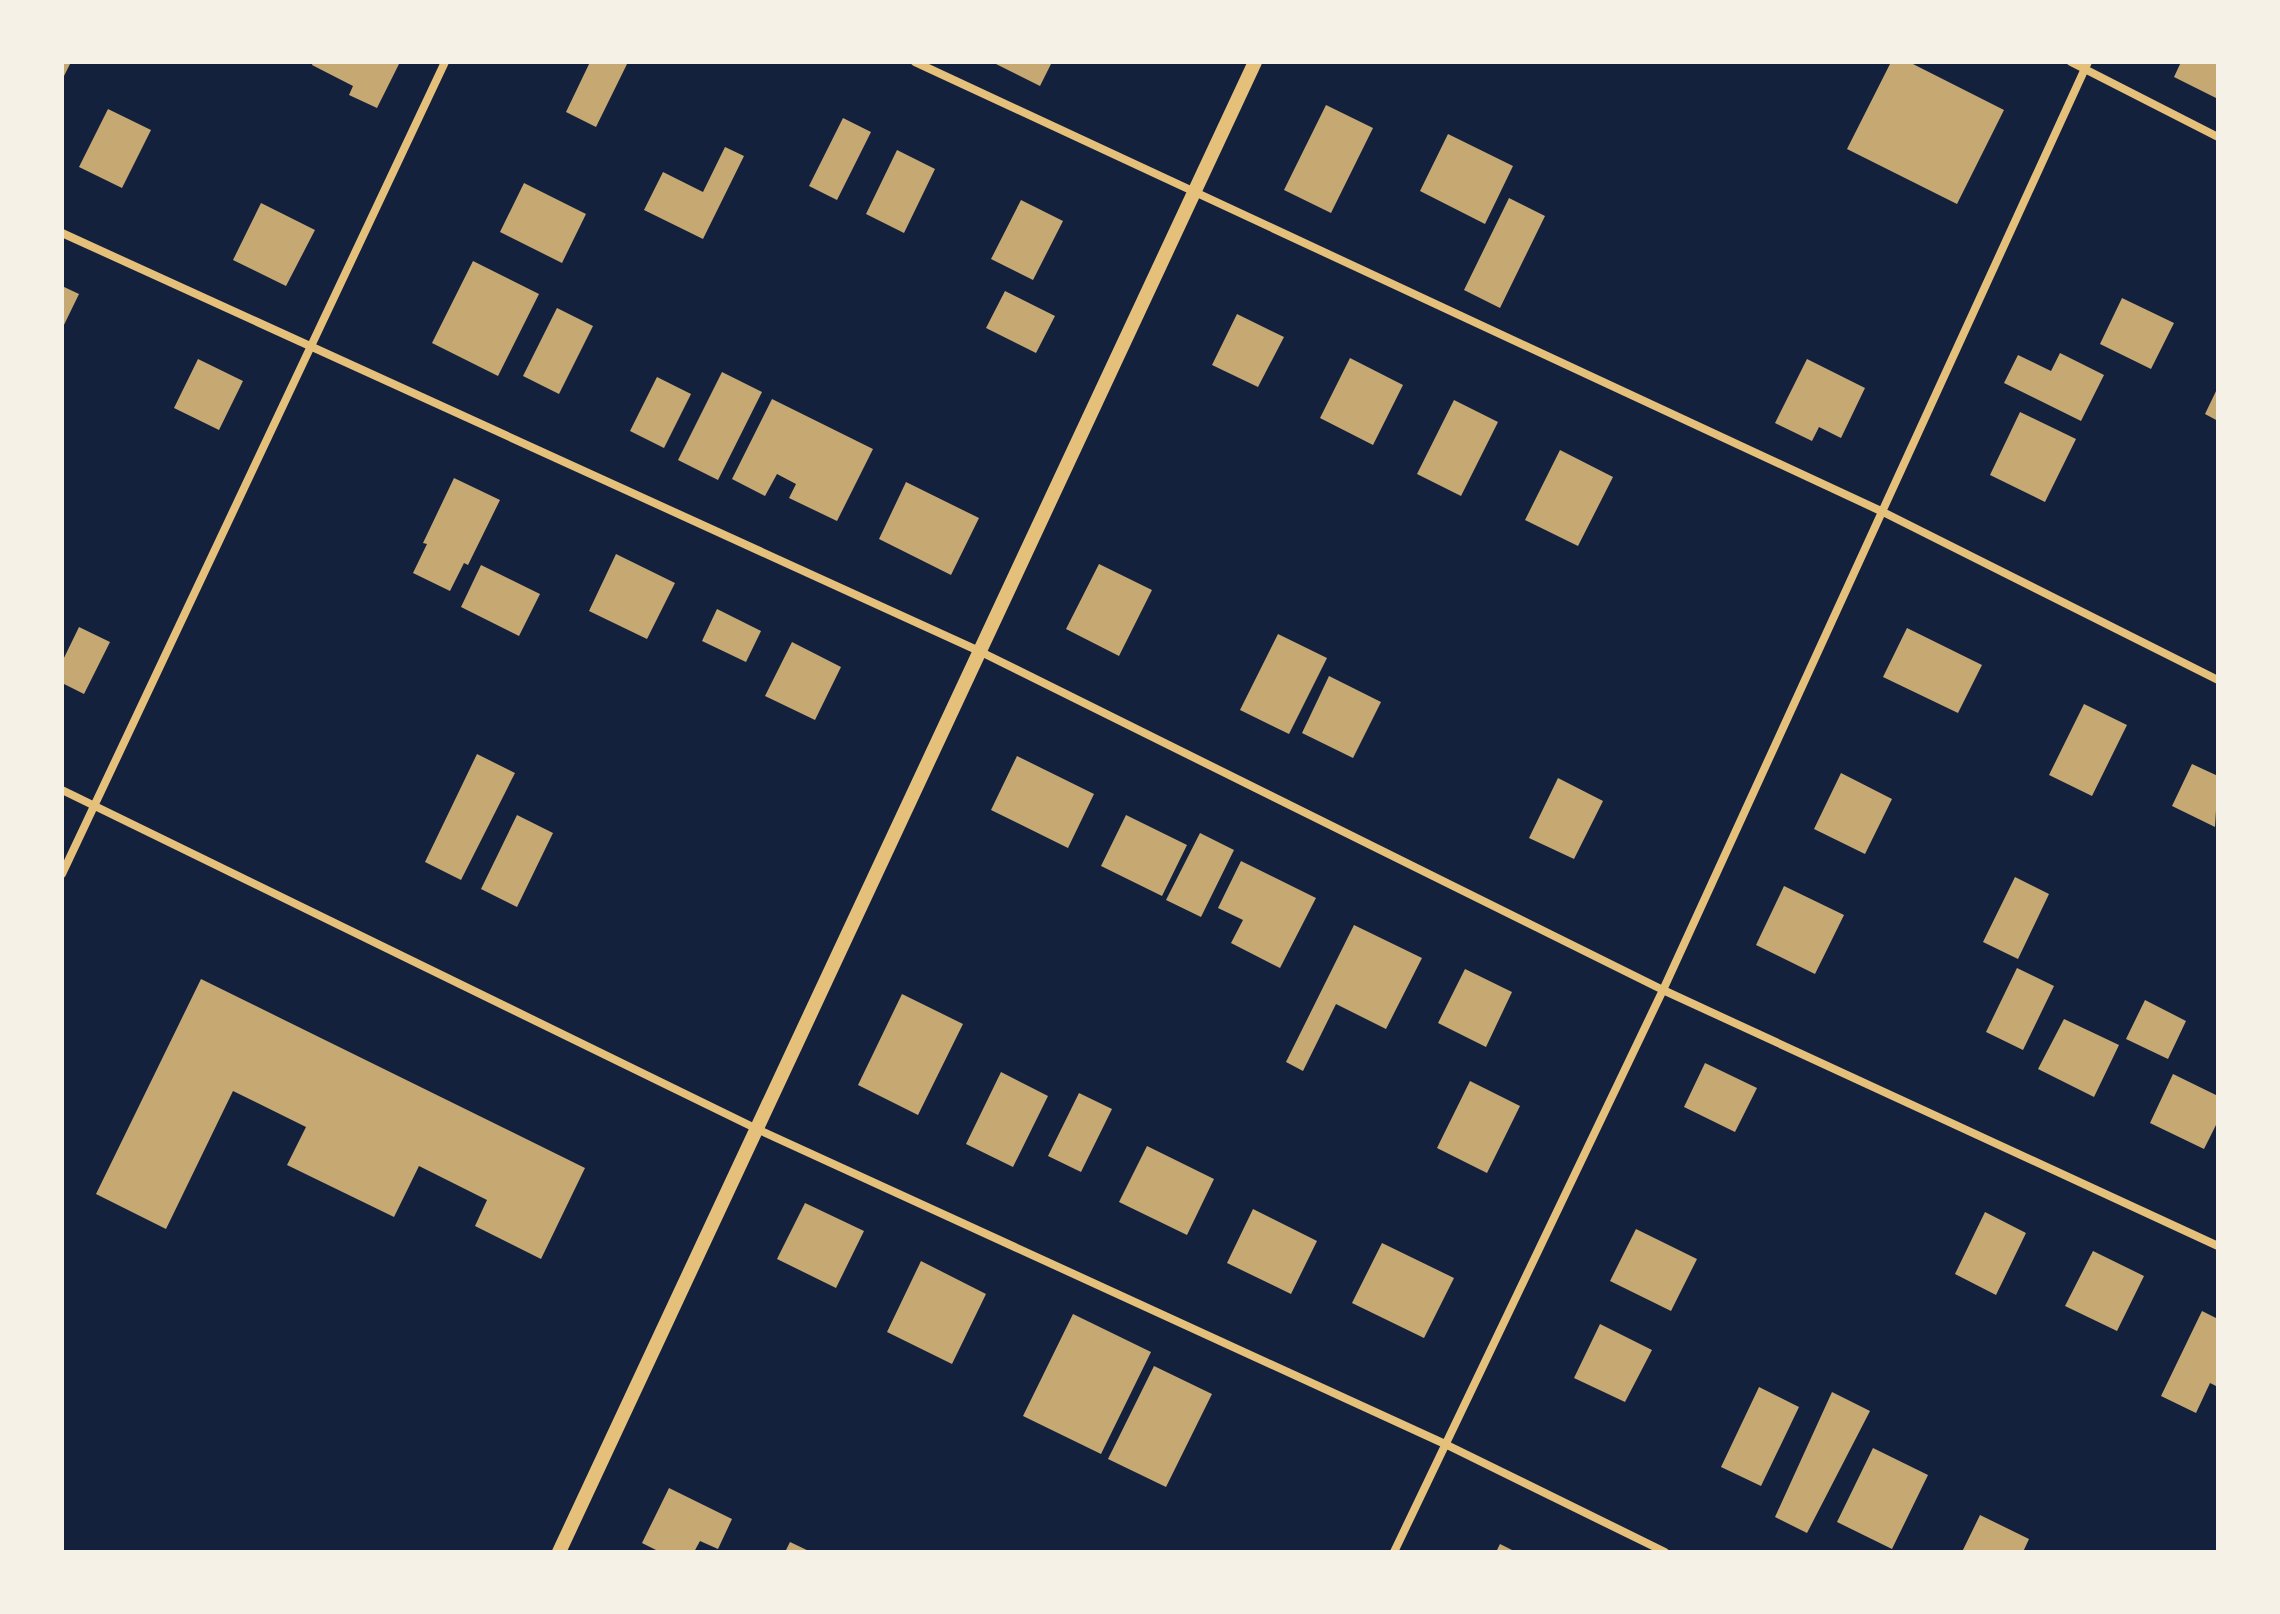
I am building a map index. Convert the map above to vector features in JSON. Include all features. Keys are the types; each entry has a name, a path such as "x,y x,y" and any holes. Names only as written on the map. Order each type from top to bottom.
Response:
{"street":[{"path":"62,874 92,804 445,62"},
{"path":"915,62 1883,512 2218,680"},
{"path":"559,1552 1255,62"},
{"path":"2071,62 2086,65 2218,137"},
{"path":"1394,1552 1663,990 2086,65"},
{"path":"62,233 979,651 1663,990 2218,1246"},
{"path":"62,790 757,1129 1445,1444 1665,1552"}],"building":[{"path":"62,62 71,62 62,80"},
{"path":"313,62 400,62 377,108 349,95 353,86 312,65"},
{"path":"590,62 628,62 596,127 566,112"},
{"path":"992,62 1052,62 1040,86"},
{"path":"1891,62 1909,62 2004,110 1957,204 1847,149"},
{"path":"2181,62 2218,62 2218,99 2174,77"},
{"path":"1326,105 1373,128 1331,213 1284,190"},
{"path":"108,109 151,130 122,188 79,167"},
{"path":"843,118 871,132 837,200 809,186"},
{"path":"1448,134 1513,166 1485,224 1420,191"},
{"path":"725,147 744,156 703,239 644,210 663,172 703,192"},
{"path":"897,150 935,169 904,233 866,214"},
{"path":"524,183 586,214 562,263 500,232"},
{"path":"1509,198 1545,216 1500,308 1464,290"},
{"path":"1021,200 1063,221 1033,280 991,259"},
{"path":"261,203 315,230 286,286 233,260"},
{"path":"473,261 539,294 498,376 432,343"},
{"path":"62,286 79,294 62,329"},
{"path":"1005,291 1055,316 1036,353 986,328"},
{"path":"2122,298 2174,323 2151,369 2100,344"},
{"path":"557,308 593,326 559,394 523,376"},
{"path":"1237,314 1284,337 1258,387 1212,365"},
{"path":"2060,353 2104,375 2081,421 2004,383 2018,355 2051,371"},
{"path":"1350,358 1403,385 1373,445 1320,418"},
{"path":"198,359 243,381 219,430 174,408"},
{"path":"1807,359 1865,388 1841,438 1819,427 1812,441 1775,423"},
{"path":"722,372 762,392 718,480 678,460"},
{"path":"657,377 691,394 664,448 630,431"},
{"path":"2218,387 2218,421 2205,414"},
{"path":"772,399 873,449 837,521 789,498 796,484 777,474 765,496 732,479"},
{"path":"1454,400 1498,422 1461,496 1417,474"},
{"path":"2020,412 2076,439 2045,502 1990,475"},
{"path":"1560,450 1613,477 1578,546 1525,520"},
{"path":"454,478 500,500 468,565 464,563 450,591 413,573 427,544 423,543"},
{"path":"906,482 979,518 951,575 879,539"},
{"path":"616,554 675,583 647,639 589,611"},
{"path":"1099,564 1152,590 1119,656 1066,629"},
{"path":"481,565 540,594 519,636 461,607"},
{"path":"717,609 761,631 746,662 702,641"},
{"path":"79,627 110,642 84,694 62,683 62,662"},
{"path":"1907,628 1982,665 1958,713 1883,677"},
{"path":"1278,634 1327,658 1289,734 1240,710"},
{"path":"792,642 841,667 815,720 765,696"},
{"path":"1329,676 1381,702 1353,758 1302,733"},
{"path":"2084,704 2127,725 2092,796 2049,775"},
{"path":"477,754 515,773 461,880 425,862"},
{"path":"1017,756 1094,794 1068,848 991,810"},
{"path":"2192,764 2218,776 2215,827 2172,806"},
{"path":"1841,773 1892,799 1865,854 1814,829"},
{"path":"1558,778 1603,801 1574,859 1529,838"},
{"path":"517,815 553,833 517,907 481,889"},
{"path":"1126,815 1187,845 1162,896 1101,866"},
{"path":"1200,833 1234,850 1201,917 1166,900"},
{"path":"1241,861 1316,898 1280,968 1231,943 1243,920 1218,908"},
{"path":"2015,877 2049,894 2018,959 1983,942"},
{"path":"1784,886 1844,915 1815,974 1756,945"},
{"path":"1354,925 1422,958 1386,1029 1336,1004 1303,1071 1286,1062"},
{"path":"2017,968 2054,986 2023,1050 1986,1032"},
{"path":"1465,969 1512,992 1486,1047 1438,1023"},
{"path":"201,979 585,1168 541,1259 475,1226 487,1200 419,1166 394,1217 287,1165 306,1127 233,1091 166,1229 96,1194"},
{"path":"902,994 963,1024 918,1115 858,1085"},
{"path":"2145,1000 2186,1021 2168,1059 2126,1039"},
{"path":"2064,1019 2119,1045 2094,1097 2038,1069"},
{"path":"1705,1063 1757,1088 1735,1132 1684,1107"},
{"path":"1001,1072 1048,1096 1013,1167 966,1144"},
{"path":"2173,1074 2218,1096 2218,1121 2204,1149 2150,1123"},
{"path":"1470,1081 1520,1106 1487,1173 1437,1148"},
{"path":"1079,1093 1112,1109 1081,1172 1048,1156"},
{"path":"1147,1146 1214,1179 1187,1235 1119,1202"},
{"path":"805,1203 864,1231 836,1288 777,1259"},
{"path":"1253,1209 1317,1241 1291,1294 1227,1263"},
{"path":"1985,1212 2026,1233 1996,1295 1955,1274"},
{"path":"1636,1229 1697,1259 1671,1311 1610,1281"},
{"path":"1382,1243 1454,1278 1424,1338 1352,1303"},
{"path":"2093,1251 2144,1276 2117,1331 2065,1306"},
{"path":"921,1261 986,1294 952,1364 887,1332"},
{"path":"2202,1311 2218,1319 2218,1387 2210,1383 2196,1413 2161,1396"},
{"path":"1073,1314 1151,1352 1101,1454 1023,1416"},
{"path":"1600,1324 1652,1350 1625,1402 1574,1378"},
{"path":"1154,1366 1212,1394 1166,1487 1108,1459"},
{"path":"1759,1387 1799,1407 1761,1486 1721,1467"},
{"path":"1832,1392 1870,1411 1807,1533 1775,1517"},
{"path":"1873,1448 1928,1475 1892,1549 1837,1522"},
{"path":"669,1488 732,1519 718,1549 700,1541 694,1552 660,1552 642,1543"},
{"path":"1980,1515 2029,1539 2023,1552 1962,1552"},
{"path":"790,1542 811,1552 785,1552"},
{"path":"1500,1544 1516,1552 1496,1552"}]}
